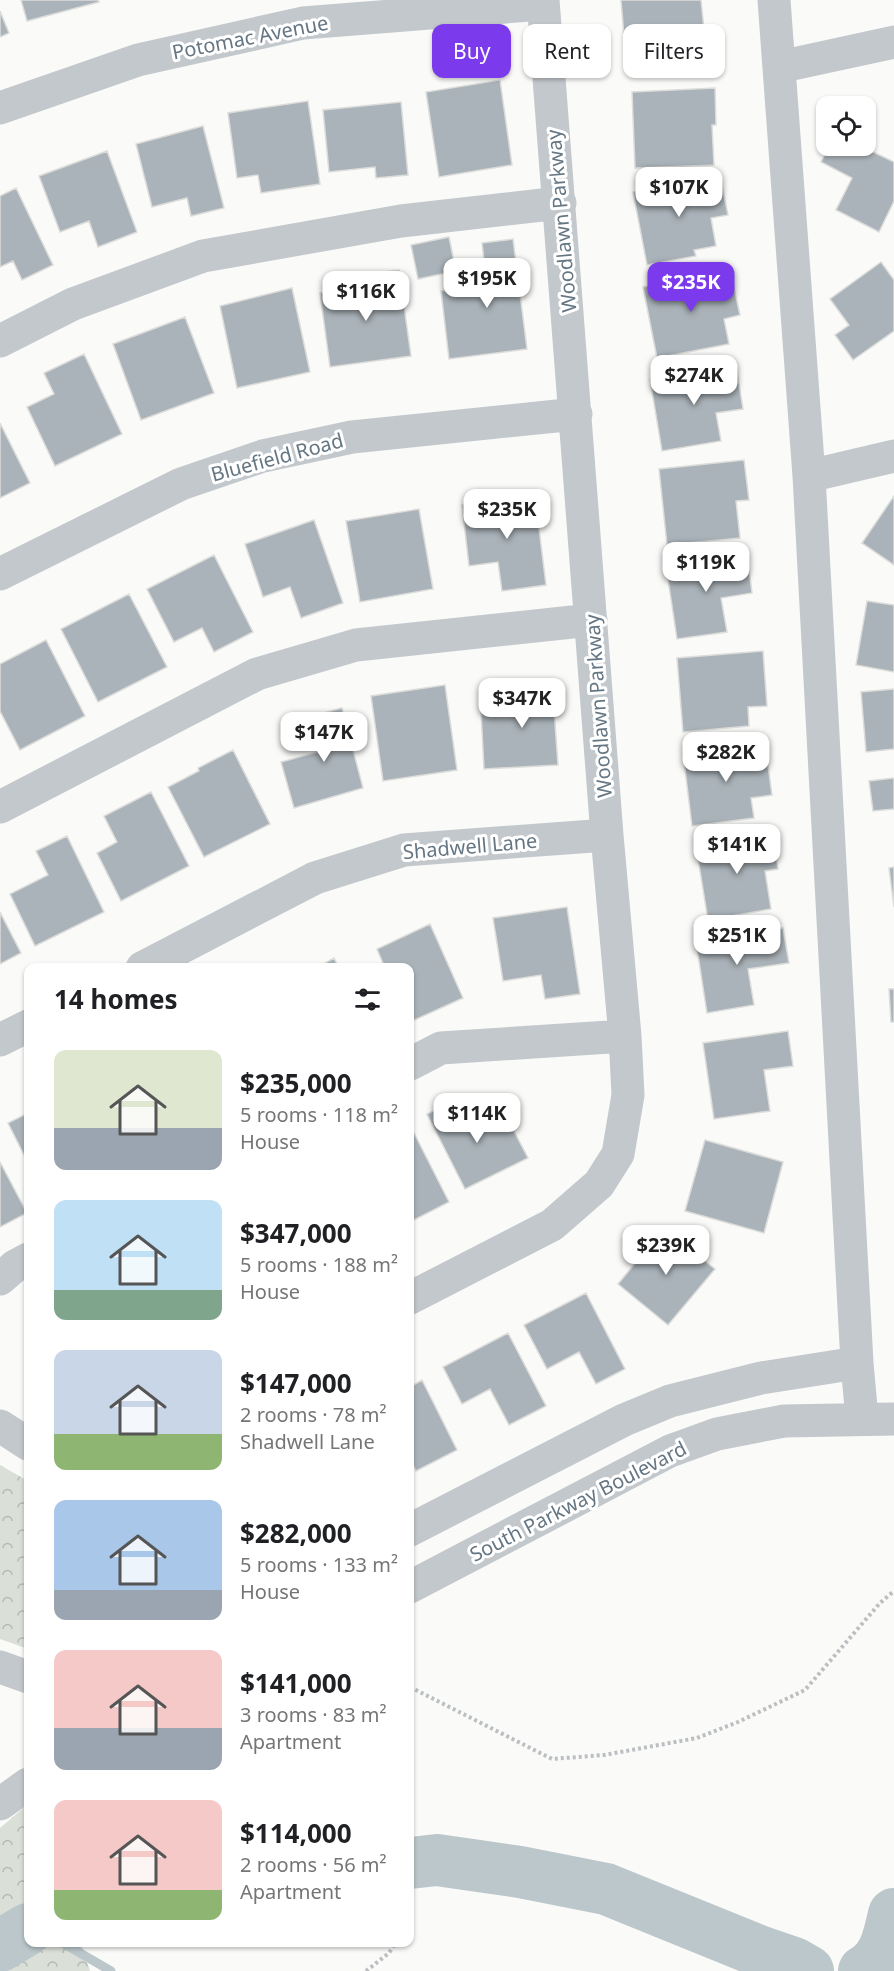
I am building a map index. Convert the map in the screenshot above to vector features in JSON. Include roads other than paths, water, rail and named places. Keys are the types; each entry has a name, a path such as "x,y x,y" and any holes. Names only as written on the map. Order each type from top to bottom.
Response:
{"street":[{"path":"774,0 809,476 857,1363 862,1419"},
{"name":"Potomac Avenue","path":"0,108 138,60 303,23 543,2"},
{"name":"Woodlawn Parkway","path":"414,1296 552,1225 599,1184 618,1154 628,1095 626,1036 607,835 543,2"},
{"path":"778,67 894,42"},
{"path":"0,341 73,304 203,256 401,221 560,204"},
{"name":"Bluefield Road","path":"0,574 181,484 263,456 352,437 576,414"},
{"path":"809,476 894,456"},
{"path":"0,807 257,674 356,645 591,620"},
{"name":"Shadwell Lane","path":"152,963 315,878 404,850 607,835"},
{"path":"0,1040 24,1028"},
{"path":"414,1062 441,1048 626,1036"},
{"path":"0,1279 24,1261"},
{"path":"414,1528 624,1420 670,1401 761,1378 857,1363"},
{"name":"South Parkway Boulevard","path":"414,1585 670,1450 717,1434 784,1421 894,1419"},
{"path":"0,1426 24,1441"},
{"path":"0,1667 24,1676"},
{"path":"0,1804 24,1787"}],"waterway":[{"path":"414,1863 437,1860 520,1872 606,1889 794,1963 808,1971"},
{"path":"864,1971 877,1961 881,1954 888,1939 894,1914"},
{"path":"0,1946 24,1931"},
{"path":"70,1947 111,1971"}]}
